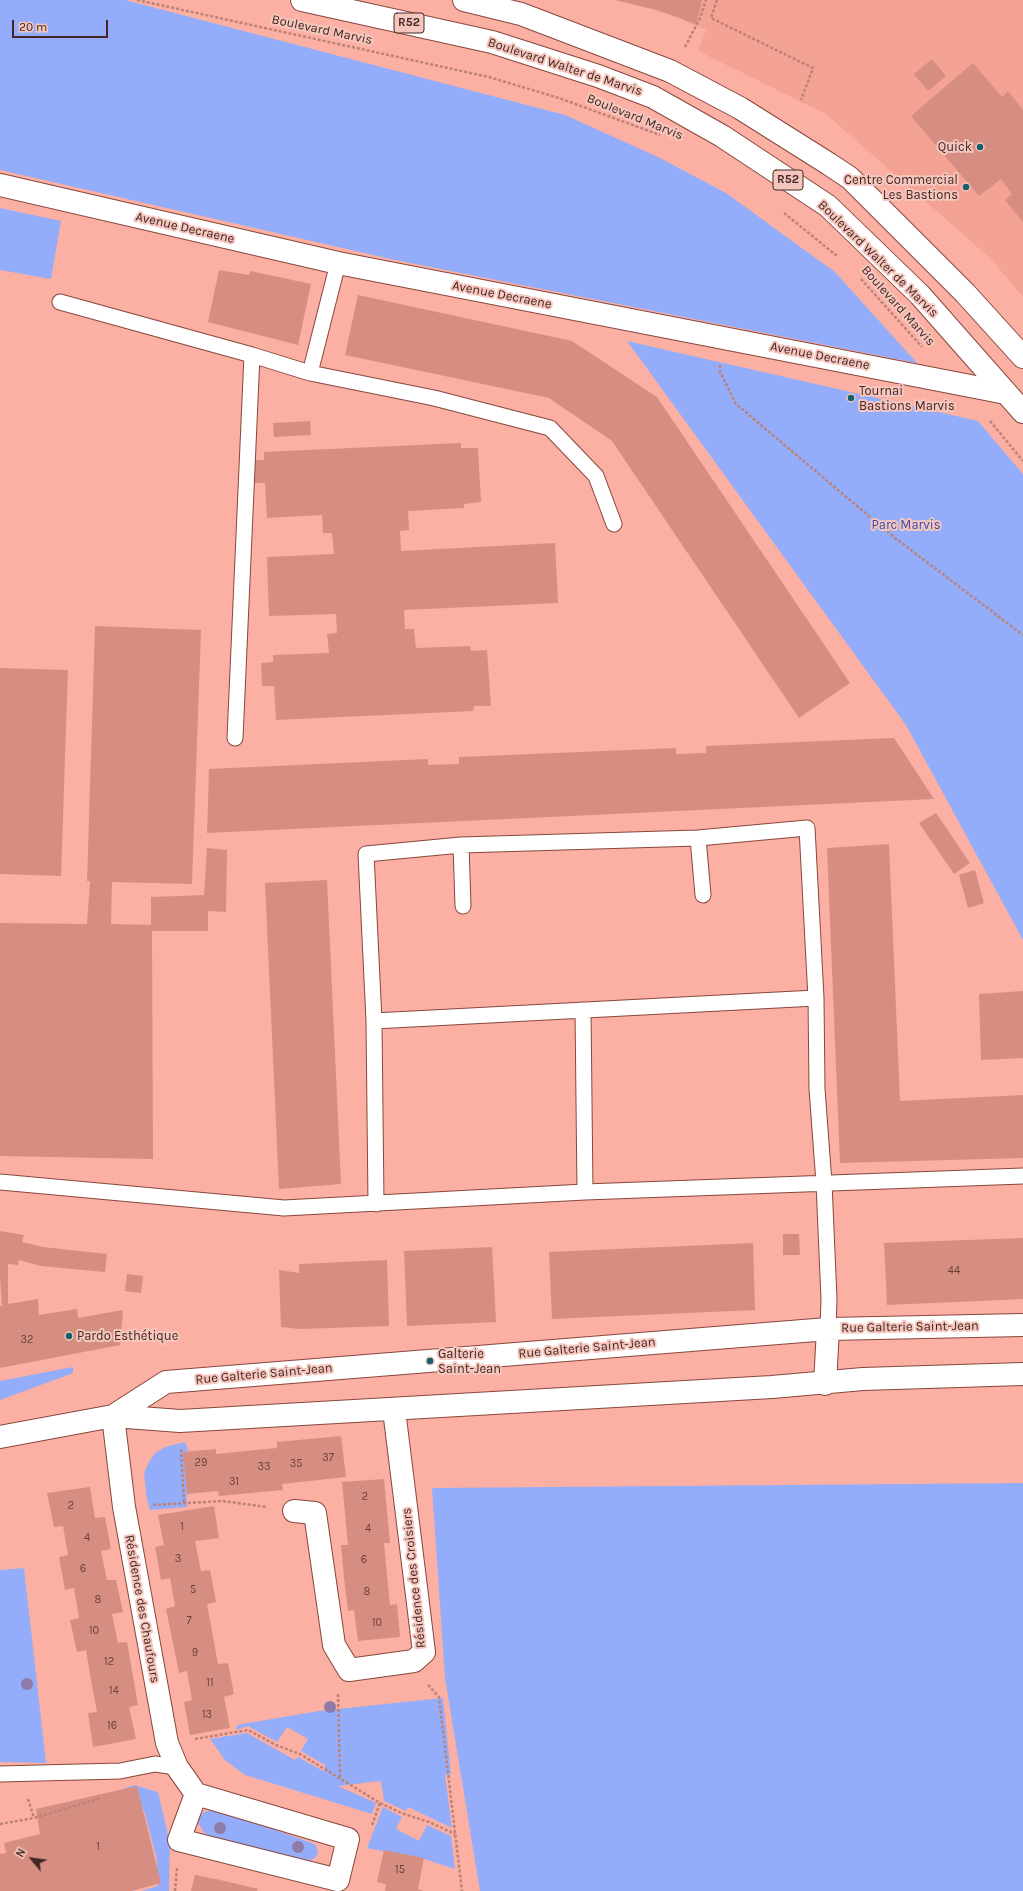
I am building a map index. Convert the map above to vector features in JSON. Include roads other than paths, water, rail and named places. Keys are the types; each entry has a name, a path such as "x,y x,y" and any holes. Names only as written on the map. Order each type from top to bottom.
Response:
{"street":[{"name":"Boulevard Walter de Marvis","path":"302,0 492,42 598,76 653,97 722,136 828,206 920,295 1023,412"},
{"name":"R52","path":"464,0 521,14 670,70 740,108 829,164 850,178 965,293 1023,357"},
{"name":"Avenue Decraene","path":"0,185 338,263 1006,393"},
{"name":"Rue Galterie Saint-Jean","path":"113,1416 166,1382 828,1329 1023,1325"},
{"path":"825,1384 828,1329"},
{"name":"Rue Galterie Saint-Jean","path":"0,1437 113,1416 180,1421 394,1410 825,1384 863,1380 1023,1374"},
{"name":"Résidence des Croisiers","path":"294,1511 315,1513 334,1645 349,1670 414,1661 424,1652 394,1410"},
{"name":"Résidence des Chaufours","path":"113,1416 124,1507 167,1743 177,1767 196,1794"},
{"path":"196,1794 348,1839 338,1880 179,1840 196,1794"}],"lane":[{"path":"310,373 338,263"},
{"path":"60,302 252,355 310,373 434,398 550,428 596,476 614,524"},
{"path":"235,738 252,355"},
{"path":"376,1204 374,1021 366,854 461,845 698,838 807,828 816,998 817,1089 824,1183 829,1299 828,1329"},
{"path":"698,838 703,895"},
{"path":"461,845 463,906"},
{"path":"374,1021 816,998"},
{"path":"583,1010 585,1192"},
{"path":"0,1182 284,1208 585,1192 1023,1176"},
{"path":"0,1774 120,1770 155,1764 177,1767"}],"place":[{"name":"Quick","path":"980,147"},
{"name":"Centre Commercial Les Bastions","path":"966,187"},
{"name":"Tournai Bastions Marvis","path":"851,398"},
{"name":"Pardo Esthétique","path":"69,1336"},
{"name":"Galterie Saint-Jean","path":"430,1361"}],"park label":[{"name":"Parc Marvis","path":"906,525"}]}
